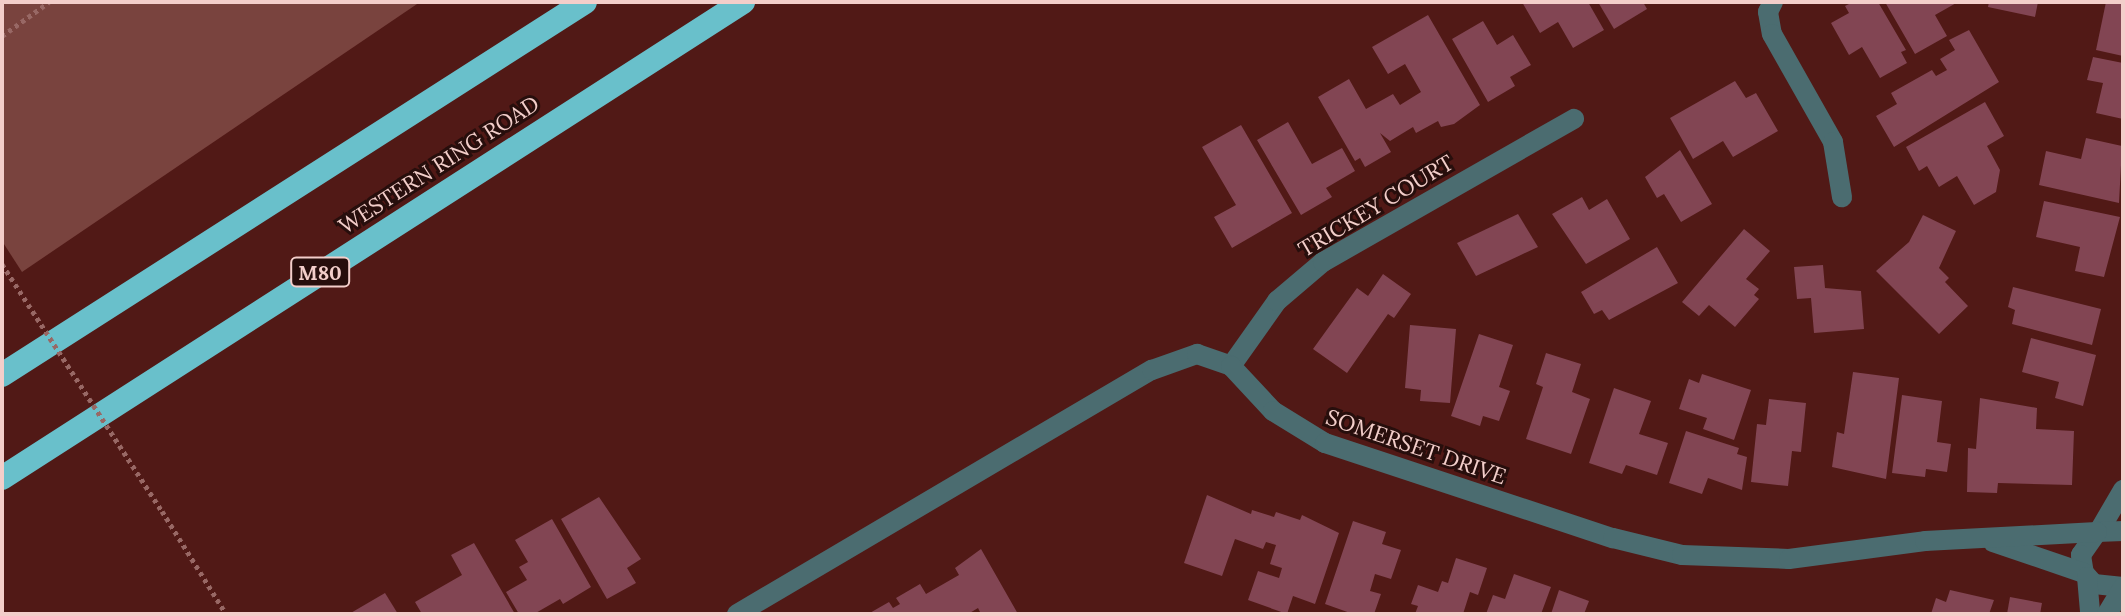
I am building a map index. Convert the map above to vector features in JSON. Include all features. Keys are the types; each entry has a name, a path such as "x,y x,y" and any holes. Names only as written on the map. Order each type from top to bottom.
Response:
{"highway":[{"path":"2,375 585,2"},
{"name":"WESTERN RING ROAD","path":"2,478 743,2"},
{"path":"638,67 756,2"}],"street":[{"path":"1771,7 1772,34 1833,142 1842,197"},
{"name":"TRICKEY COURT","path":"1231,366 1277,301 1323,262 1574,119"},
{"path":"737,614 1152,370 1197,354 1231,366"},
{"name":"SOMERSET DRIVE","path":"1231,366 1273,411 1325,443 1645,547 1724,561 1759,561 1977,539 2123,531"},
{"path":"2090,614 2081,555 2123,490"},
{"name":"SOMERSET DRIVE","path":"1977,539 2024,549 2086,575 2103,588 2123,587"},
{"path":"2107,614 2123,587"}],"path":[{"path":"2,36 49,2"},
{"path":"2,264 226,614"}],"shaded area":[{"path":"2,2 420,2 22,272 2,241"}],"building":[{"path":"1522,2 1588,2 1604,30 1573,48 1558,22 1540,33"},
{"path":"1598,2 1643,2 1647,9 1614,29"},
{"path":"1853,2 1878,2 1906,50 1901,52 1907,63 1880,78 1862,47 1849,55 1831,23 1849,13 1845,6"},
{"path":"1885,2 1958,2 1935,15 1947,36 1915,54"},
{"path":"1989,2 2038,2 2035,17 1988,7"},
{"path":"2106,2 2123,2 2123,56 2096,50"},
{"path":"1428,15 1480,105 1454,124 1441,127 1438,121 1416,133 1413,127 1390,141 1380,133 1391,152 1365,167 1360,158 1355,161 1318,97 1349,79 1366,109 1393,94 1400,105 1421,92 1405,64 1388,74 1372,47"},
{"path":"1483,21 1497,45 1513,35 1531,65 1510,77 1515,86 1488,102 1452,39"},
{"path":"1969,30 1999,82 1894,147 1876,116 1897,104 1891,93 1932,70 1936,76 1947,70 1940,59 1955,50 1949,40"},
{"path":"2093,57 2123,63 2123,119 2096,113 2103,83 2087,80"},
{"path":"1735,81 1746,98 1756,93 1778,131 1733,157 1723,141 1693,159 1670,118"},
{"path":"1985,102 2004,136 1987,146 2000,170 1996,192 1974,205 1957,176 1939,187 1927,166 1919,171 1906,147"},
{"path":"1288,122 1312,164 1342,148 1355,171 1326,188 1332,197 1301,215 1257,140"},
{"path":"1241,125 1292,213 1232,248 1214,217 1236,205 1202,147"},
{"path":"2086,138 2122,146 2119,203 2039,185 2046,151 2081,159"},
{"path":"1680,150 1712,204 1681,222 1664,194 1657,198 1645,177"},
{"path":"1582,197 1589,210 1607,199 1630,239 1586,264 1552,214"},
{"path":"2044,201 2120,217 2104,277 2075,271 2080,247 2036,237"},
{"path":"1518,214 1538,247 1476,276 1457,243"},
{"path":"1923,215 1956,231 1939,268 1949,278 1945,282 1968,306 1939,334 1876,271 1909,242"},
{"path":"1744,229 1770,251 1746,279 1759,289 1754,295 1759,299 1735,327 1709,305 1699,316 1682,302"},
{"path":"1657,247 1678,283 1609,320 1602,310 1594,314 1581,292"},
{"path":"1823,265 1825,288 1861,291 1864,329 1814,333 1811,298 1797,299 1794,267"},
{"path":"1383,274 1411,294 1394,318 1388,314 1347,373 1313,349 1357,288 1368,296"},
{"path":"2013,287 2101,309 2092,345 2012,324 2015,310 2008,307"},
{"path":"1410,325 1456,329 1450,403 1420,401 1421,390 1405,388"},
{"path":"1479,334 1513,345 1499,387 1510,391 1499,421 1483,416 1480,426 1451,416"},
{"path":"2031,338 2096,355 2083,406 2055,398 2059,382 2022,372"},
{"path":"1546,353 1581,364 1572,392 1590,399 1571,454 1526,439 1543,387 1536,384"},
{"path":"1853,372 1899,378 1886,479 1832,467 1837,432 1844,434"},
{"path":"1702,374 1751,390 1734,440 1703,429 1707,418 1679,409 1689,379 1699,383"},
{"path":"1614,388 1651,401 1639,434 1668,443 1657,475 1626,465 1622,474 1589,463"},
{"path":"1902,395 1942,401 1937,442 1951,444 1947,472 1926,469 1925,477 1892,473"},
{"path":"1980,398 2037,408 2036,429 2074,431 2072,485 1998,483 1997,493 1967,492 1968,448 1976,449"},
{"path":"1769,399 1806,403 1801,452 1792,451 1788,486 1751,482 1757,424 1766,425"},
{"path":"1686,431 1739,448 1737,454 1747,457 1742,490 1708,478 1702,494 1669,483"},
{"path":"1207,495 1251,514 1252,510 1274,517 1276,512 1300,520 1302,515 1339,533 1315,604 1293,596 1287,614 1248,600 1258,571 1279,578 1282,568 1270,564 1276,545 1266,542 1263,549 1235,539 1222,576 1184,563"},
{"path":"599,497 641,559 627,568 636,583 607,599 561,519"},
{"path":"552,519 591,587 563,604 560,599 534,614 519,614 506,592 527,580 519,567 528,562 515,540"},
{"path":"1353,521 1386,532 1382,544 1401,550 1391,579 1375,574 1370,591 1381,594 1374,614 1353,614 1325,604"},
{"path":"474,543 515,614 422,614 415,602 462,575 451,555"},
{"path":"981,549 1018,614 981,614 978,608 968,614 868,614 889,602 893,608 900,604 896,598 920,584 926,594 959,575 955,568"},
{"path":"1456,558 1487,568 1478,595 1470,592 1463,614 1415,614 1418,606 1411,604 1418,585 1438,592 1442,581 1448,583"},
{"path":"1514,574 1551,587 1541,614 1486,614 1493,595 1505,599"},
{"path":"1559,590 1589,601 1584,614 1551,614"},
{"path":"1950,590 1994,600 1989,614 1931,614 1936,598 1946,602"},
{"path":"385,593 398,614 349,614"},
{"path":"2010,597 2042,603 2040,614 2007,614"}]}
